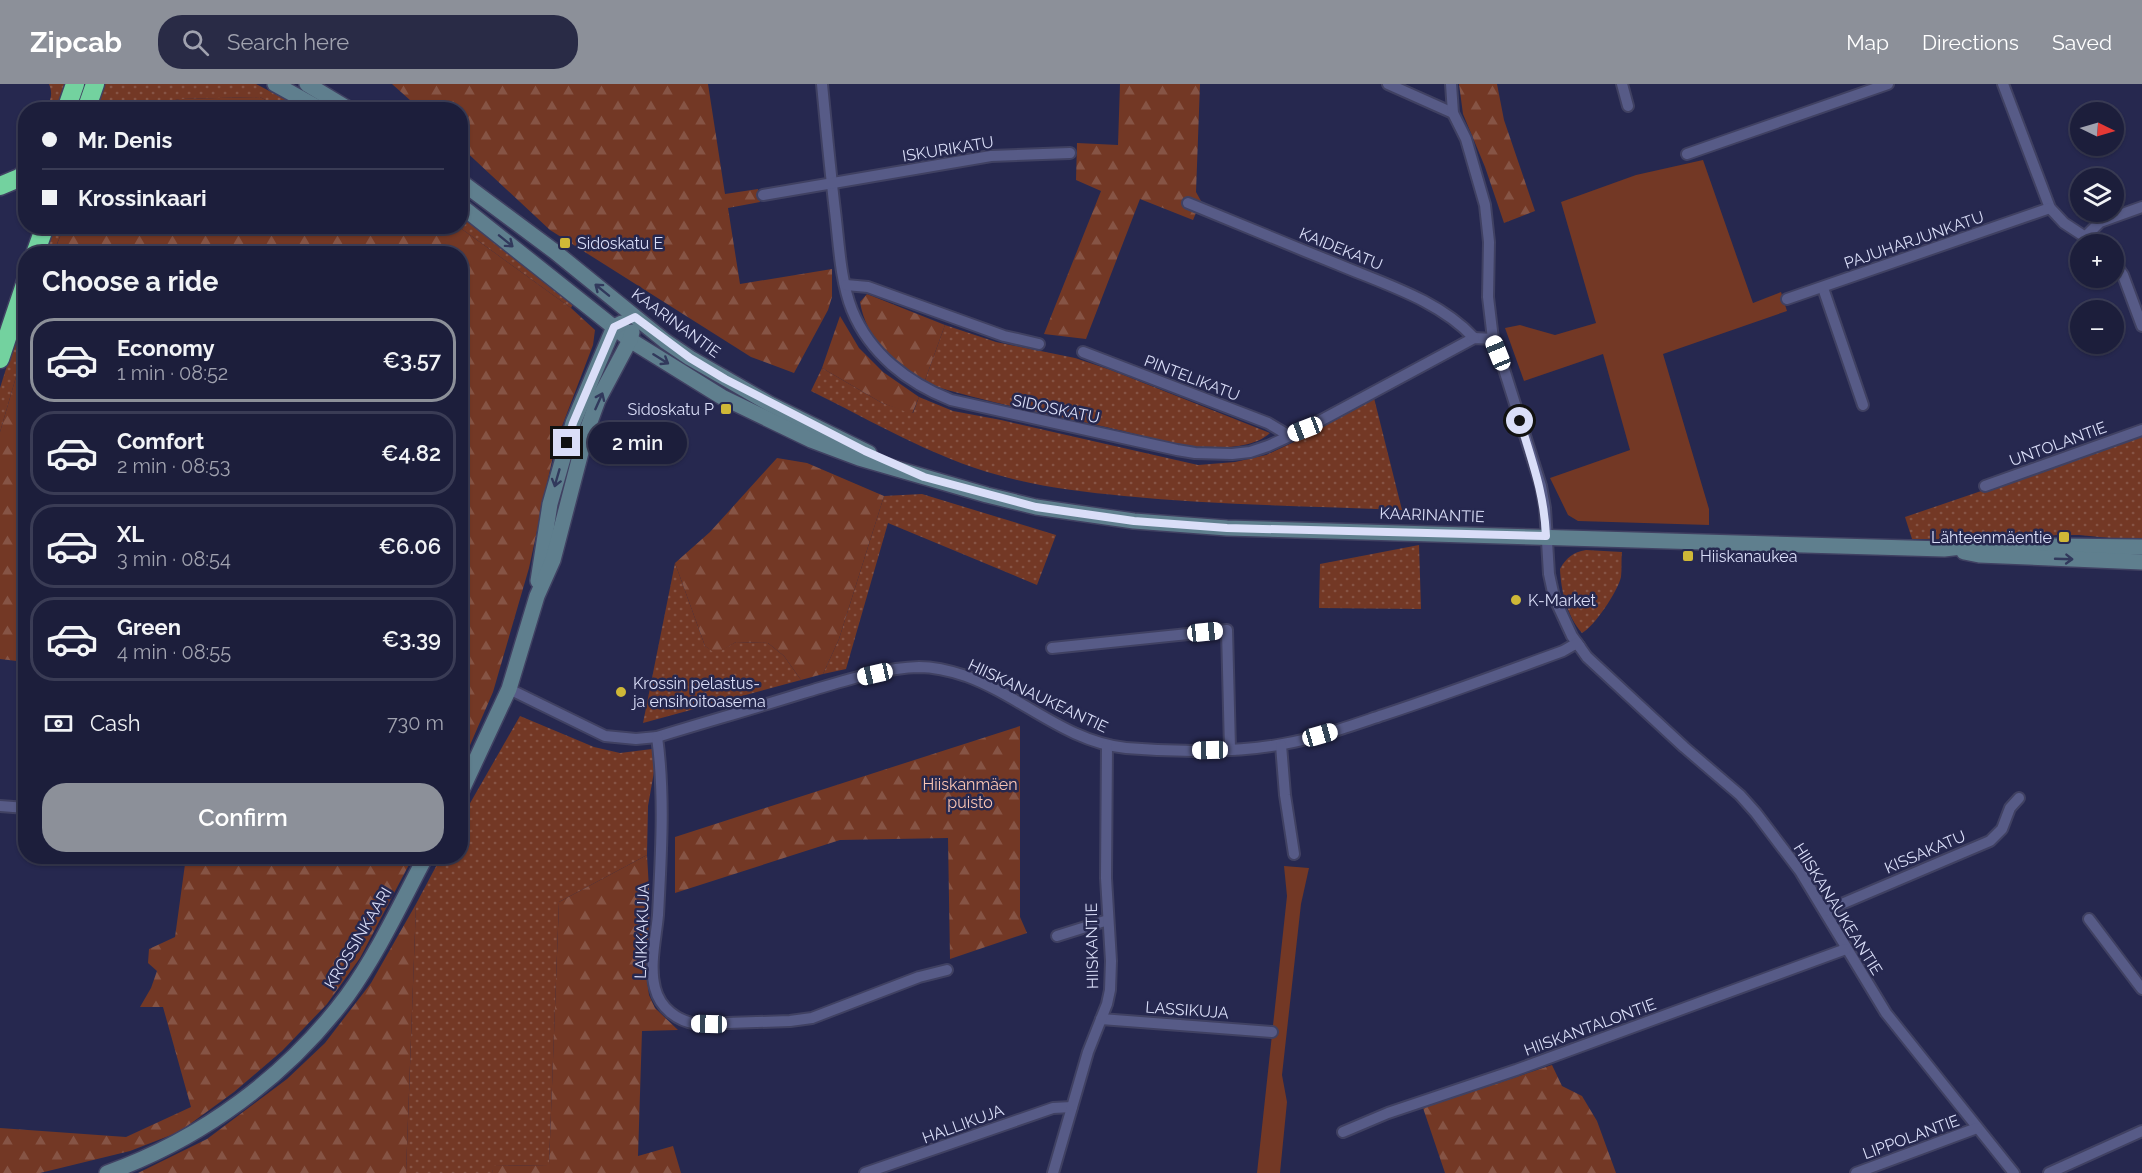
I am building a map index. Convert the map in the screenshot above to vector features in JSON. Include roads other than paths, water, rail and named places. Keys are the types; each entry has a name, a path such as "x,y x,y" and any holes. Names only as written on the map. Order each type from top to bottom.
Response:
{"highway":[{"path":"69,102 75,84"},
{"path":"89,102 95,84"},
{"path":"0,186 18,178"},
{"path":"0,359 18,305"}],"main road":[{"path":"274,84 307,102"},
{"path":"307,84 337,102"},
{"name":"KAARINANTIE","path":"468,187 690,358 725,379 865,451 924,477"},
{"name":"KAARINANTIE","path":"468,210 630,340 722,397 782,428 859,458 1036,507 1134,521 1227,528 1944,549 1979,555 2142,562"},
{"path":"537,596 550,504 573,423 614,327 635,317"},
{"path":"468,776 508,689 537,596 552,560 586,433 594,411 630,340 635,317"},
{"name":"KAARINANTIE","path":"1944,549 1979,545 2142,548"},
{"name":"KROSSINKAARI","path":"107,1173 155,1153 209,1124 248,1096 296,1054 348,994 368,963 422,864"}],"street":[{"name":"SIDOSKATU","path":"822,84 841,261 851,308 880,354 912,381 951,400 1196,453 1250,452 1305,429 1474,338"},
{"path":"1388,84 1453,113 1451,84"},
{"path":"1622,84 1628,106"},
{"path":"1687,154 1888,84"},
{"path":"2003,84 2050,208 2064,223 2083,234"},
{"name":"HIISKANAUKEANTIE","path":"1453,113 1466,139 1485,205 1489,242 1488,297 1493,339 1541,486 1545,508 1549,574 1554,597 1572,636 1587,657 1684,747 1740,795 1790,856 1886,1013 2014,1173"},
{"name":"ISKURIKATU","path":"763,195 991,156 1070,153"},
{"name":"KAIDEKATU","path":"1188,203 1403,291 1444,313 1466,328 1474,338"},
{"path":"2088,234 2100,222 2142,207"},
{"name":"PAJUHARJUNKATU","path":"1787,299 2050,208"},
{"path":"2124,278 2142,326"},
{"path":"846,285 868,287 1004,336 1039,344"},
{"path":"1823,288 1863,405"},
{"path":"1474,338 1493,339"},
{"name":"PINTELIKATU","path":"1083,352 1268,423 1288,435"},
{"name":"UNTOLANTIE","path":"1985,486 2142,430"},
{"path":"1052,648 1227,630 1230,749"},
{"name":"HIISKANAUKEANTIE","path":"508,689 605,736 636,739 657,737 846,681 899,669 922,667 942,669 982,683 1065,729 1107,745 1179,750 1230,749 1281,745 1334,731 1563,651 1578,643 1587,657"},
{"name":"LAIKKAKUJA","path":"657,737 661,800 658,914 653,976 657,995 674,1016 697,1024 802,1020 919,977 947,970"},
{"name":"HIISKANTIE","path":"1053,1173 1088,1052 1107,1004 1111,975 1106,868 1107,745"},
{"path":"1281,745 1285,795 1294,854"},
{"name":"KISSAKATU","path":"1824,911 1990,841 2002,829 2010,808 2019,798"},
{"path":"0,806 18,807"},
{"path":"2089,918 2142,990"},
{"path":"1057,936 1108,921"},
{"name":"HIISKANTALONTIE","path":"1343,1132 1397,1110 1516,1070 1846,949"},
{"name":"LASSIKUJA","path":"1101,1018 1272,1032"},
{"name":"HALLIKUJA","path":"865,1173 1044,1111 1072,1107"},
{"name":"LIPPOLANTIE","path":"1856,1173 1977,1128"},
{"path":"2049,1173 2142,1131"}],"place":[{"name":"Sidoskatu E","path":"565,243"},
{"name":"Sidoskatu P","path":"726,409"},
{"name":"Lähteenmäentie","path":"2064,537"},
{"name":"Hiiskanaukea","path":"1688,556"},
{"name":"K-Market","path":"1516,600"},
{"name":"Krossin pelastus- ja ensihoitoasema","path":"621,692"}],"park label":[{"name":"Hiiskanmäen puisto","path":"970,793"}]}
